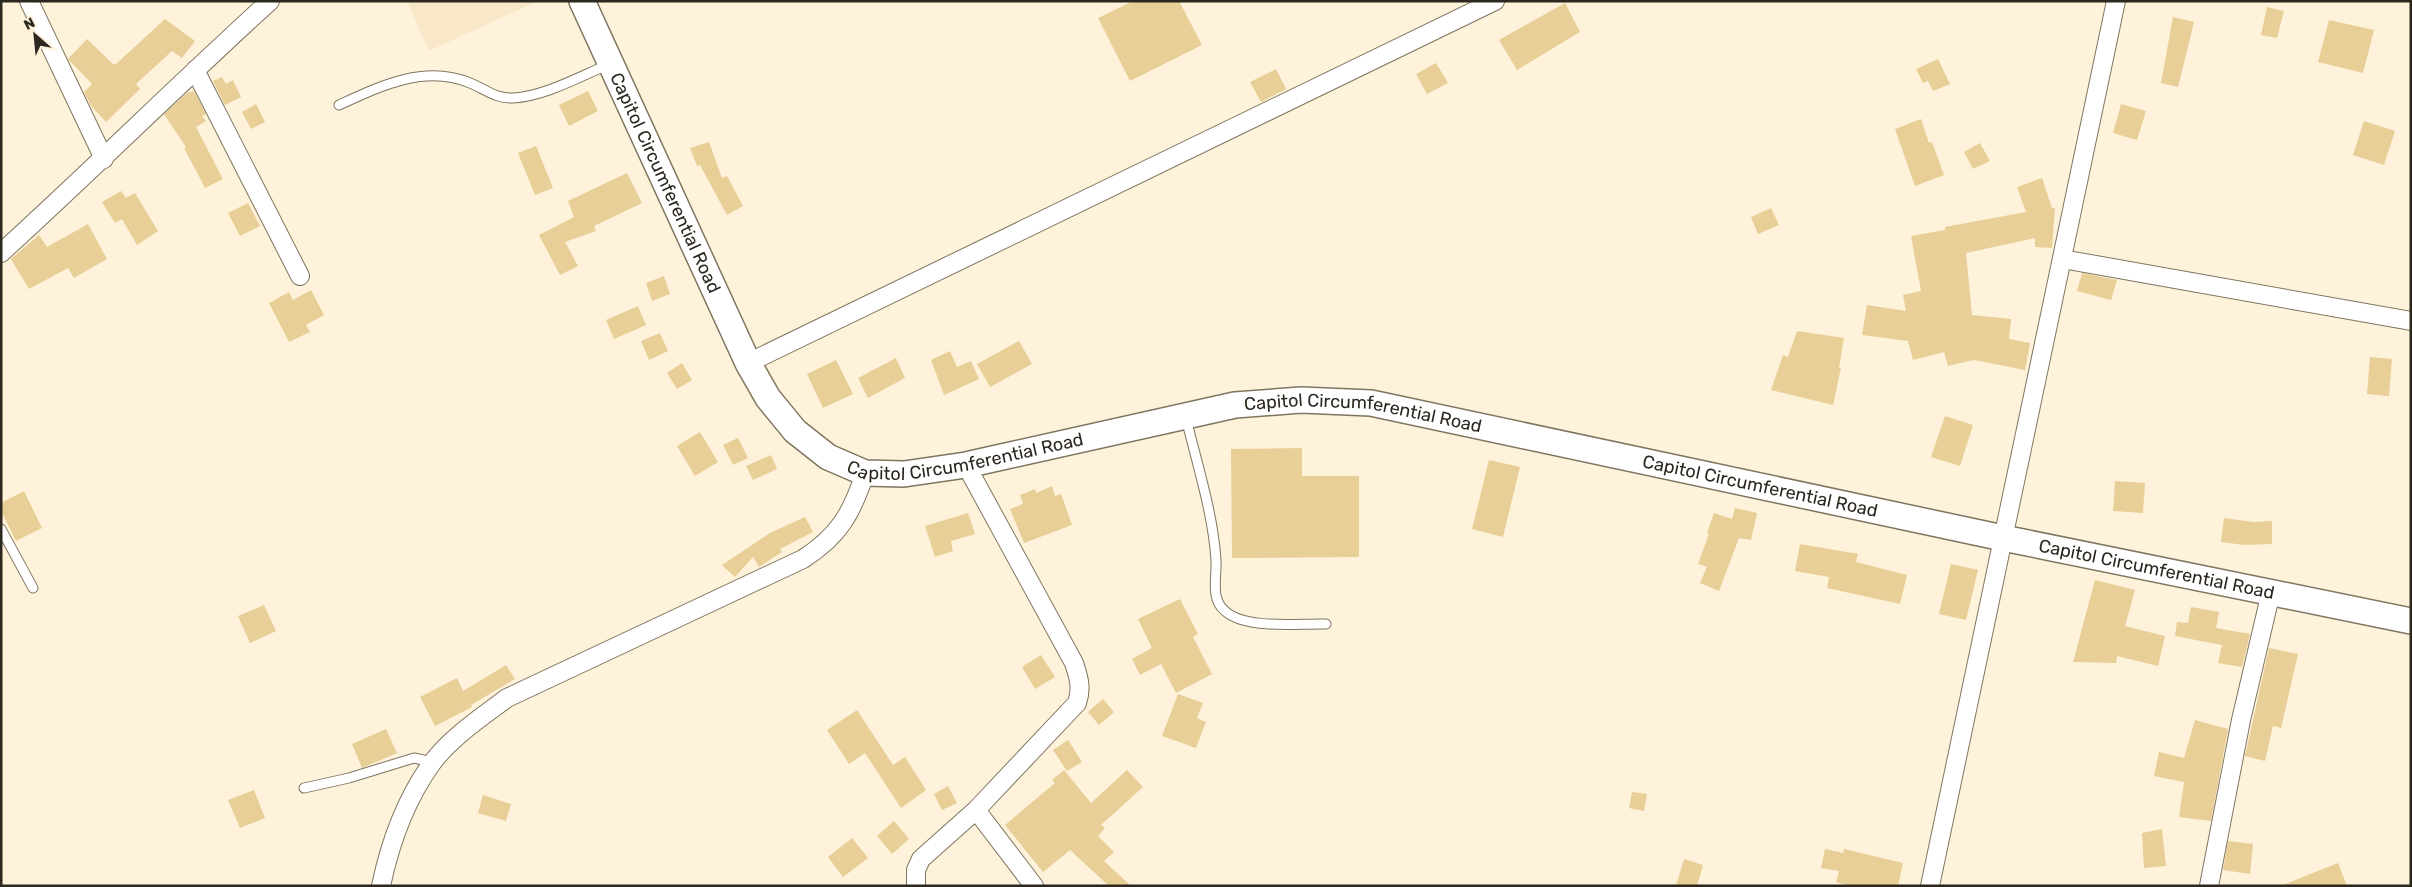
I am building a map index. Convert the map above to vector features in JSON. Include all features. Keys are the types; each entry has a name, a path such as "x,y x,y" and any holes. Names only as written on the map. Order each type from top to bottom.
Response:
{"main road":[{"name":"Capitol Circumferential Road","path":"582,1 748,363 768,398 795,432 828,456 866,473 904,474 966,465 1235,405 1301,400 1371,403 2003,538 2411,621"}],"street":[{"path":"29,1 104,159"},
{"path":"1,253 104,159 195,70 270,1"},
{"path":"748,363 1495,1"},
{"path":"1930,886 2116,1"},
{"path":"195,70 300,276"},
{"path":"2062,259 2411,321"},
{"path":"916,886 916,870 921,859 976,810 1077,703 1080,692 1080,679 1074,663 966,465"},
{"path":"381,886 406,806 433,762 468,728 507,698 803,559 835,534 848,516 866,473"},
{"path":"2208,886 2241,720 2270,592"},
{"path":"976,810 1034,886"}],"lane":[{"path":"339,105 380,86 410,78 436,75 470,82 494,95 512,98 541,92 610,63"},
{"path":"1185,416 1212,528 1216,561 1215,585 1217,598 1223,610 1234,617 1255,623 1326,624"},
{"path":"1,529 33,588"},
{"path":"304,788 349,778 414,758 433,762"}],"shaded area":[{"path":"407,1 538,1 429,51"}],"building":[{"path":"1133,1 1179,1 1202,45 1130,81 1098,18"},
{"path":"1565,3 1580,32 1517,70 1499,40"},
{"path":"2267,7 2284,11 2277,38 2261,35"},
{"path":"2173,17 2194,22 2178,87 2161,83"},
{"path":"165,19 195,41 182,58 172,51 136,84 140,89 106,122 91,106 84,92 92,84 68,59 87,39 113,64 116,64"},
{"path":"2329,20 2374,30 2363,73 2318,62"},
{"path":"1938,59 1950,84 1933,91 1928,81 1923,83 1916,69"},
{"path":"1436,63 1448,83 1427,94 1416,74"},
{"path":"1276,69 1286,89 1261,102 1250,82"},
{"path":"222,77 226,84 233,80 241,97 225,105 213,81"},
{"path":"194,91 206,114 202,116 206,121 196,127 223,179 205,188 184,148 186,147 164,114 187,93"},
{"path":"588,91 598,111 569,126 559,105"},
{"path":"256,104 265,122 251,129 242,112"},
{"path":"2121,104 2146,111 2137,140 2113,133"},
{"path":"1921,119 1929,143 1932,142 1944,175 1915,186 1895,129"},
{"path":"2364,121 2395,131 2384,165 2353,155"},
{"path":"709,142 722,178 727,176 743,206 727,215 700,165 697,166 690,148"},
{"path":"1980,143 1990,161 1973,169 1964,152"},
{"path":"536,146 553,188 535,195 518,153"},
{"path":"627,173 642,203 594,226 596,231 565,242 578,266 560,275 539,235 574,217 568,201"},
{"path":"2042,178 2052,208 2055,208 2052,248 2035,247 2035,238 1966,253 1972,315 2011,319 2009,339 2030,343 2025,370 1974,360 1948,366 1944,352 1913,360 1908,341 1862,335 1867,305 1906,311 1903,295 1921,291 1911,236 1945,230 1945,227 2026,212 2017,187"},
{"path":"121,191 126,198 135,193 158,231 137,245 122,219 115,223 102,202"},
{"path":"248,203 260,226 240,236 228,213"},
{"path":"1771,208 1779,225 1758,234 1751,217"},
{"path":"88,224 107,259 74,278 68,268 29,289 11,259 39,235 47,247"},
{"path":"2082,273 2117,280 2111,300 2077,291"},
{"path":"664,276 670,294 652,301 646,283"},
{"path":"311,290 324,315 306,325 310,332 289,342 269,303 289,292 293,300"},
{"path":"638,306 646,325 614,339 606,320"},
{"path":"1797,331 1844,338 1839,368 1841,368 1833,405 1771,390 1783,355 1788,357"},
{"path":"660,333 668,351 649,360 641,341"},
{"path":"1019,341 1032,364 990,387 977,364"},
{"path":"950,351 957,367 971,361 979,379 944,395 931,360"},
{"path":"2370,357 2392,359 2389,396 2367,394"},
{"path":"896,358 905,378 868,398 858,378"},
{"path":"836,360 853,394 823,408 807,374"},
{"path":"682,363 692,380 677,389 667,373"},
{"path":"1945,416 1973,425 1960,466 1931,457"},
{"path":"700,432 718,462 695,476 677,446"},
{"path":"738,438 748,458 733,465 723,445"},
{"path":"1302,448 1302,476 1359,476 1359,557 1232,558 1231,449"},
{"path":"771,455 777,469 753,480 746,466"},
{"path":"1489,460 1520,467 1503,537 1472,529"},
{"path":"2115,481 2145,483 2143,513 2113,511"},
{"path":"1052,486 1055,496 1061,494 1072,525 1024,543 1010,509 1023,504 1020,495 1035,489 1036,493"},
{"path":"24,491 42,528 16,541 1,511 1,503"},
{"path":"1735,508 1757,513 1751,540 1739,538 1719,591 1700,583 1707,567 1698,564 1709,534 1707,533 1714,513 1732,519"},
{"path":"968,513 975,534 951,541 953,551 935,557 925,526"},
{"path":"805,517 813,532 780,549 782,552 759,567 753,557 735,577 722,565 770,533"},
{"path":"2224,518 2253,522 2272,521 2272,544 2244,545 2221,542"},
{"path":"1800,544 1858,554 1856,562 1907,575 1900,604 1827,588 1829,577 1795,571"},
{"path":"1951,564 1978,570 1966,620 1939,614"},
{"path":"2095,580 2135,590 2125,626 2165,636 2158,666 2117,656 2116,663 2073,662"},
{"path":"1180,599 1198,634 1193,637 1212,674 1176,693 1161,664 1140,675 1132,659 1152,648 1138,619"},
{"path":"264,605 276,631 250,643 238,616"},
{"path":"2191,607 2219,612 2216,628 2250,634 2242,667 2218,663 2222,645 2175,636 2177,622 2188,623"},
{"path":"2269,648 2298,654 2281,728 2273,726 2265,761 2245,756"},
{"path":"1041,655 1055,677 1035,689 1022,667"},
{"path":"506,665 515,679 471,705 472,707 435,726 420,697 457,678 463,691"},
{"path":"1178,694 1203,703 1197,718 1206,722 1196,748 1162,736"},
{"path":"1103,699 1114,712 1099,725 1088,712"},
{"path":"857,710 893,765 905,757 926,790 901,808 865,753 849,764 827,730"},
{"path":"2195,720 2228,729 2211,821 2179,817 2184,782 2154,776 2159,752 2184,758"},
{"path":"386,729 397,753 362,768 352,744"},
{"path":"1068,740 1082,762 1067,771 1053,750"},
{"path":"1064,770 1091,803 1127,770 1143,787 1101,825 1105,828 1098,836 1114,852 1104,861 1131,886 1109,886 1070,850 1043,872 1005,825 1055,783 1052,780"},
{"path":"948,786 957,803 942,810 934,794"},
{"path":"254,790 265,818 240,828 228,800"},
{"path":"1632,792 1647,794 1644,811 1629,808"},
{"path":"483,795 511,804 506,821 478,813"},
{"path":"894,821 909,839 892,854 877,836"},
{"path":"2162,829 2166,866 2144,868 2142,833"},
{"path":"852,838 868,858 843,877 828,857"},
{"path":"2228,841 2253,844 2250,874 2223,870"},
{"path":"1825,849 1843,853 1844,849 1903,863 1898,886 1850,886 1836,882 1839,871 1821,868"},
{"path":"1684,859 1703,865 1697,886 1676,886"},
{"path":"2338,863 2347,886 2283,886 2283,885"}]}
